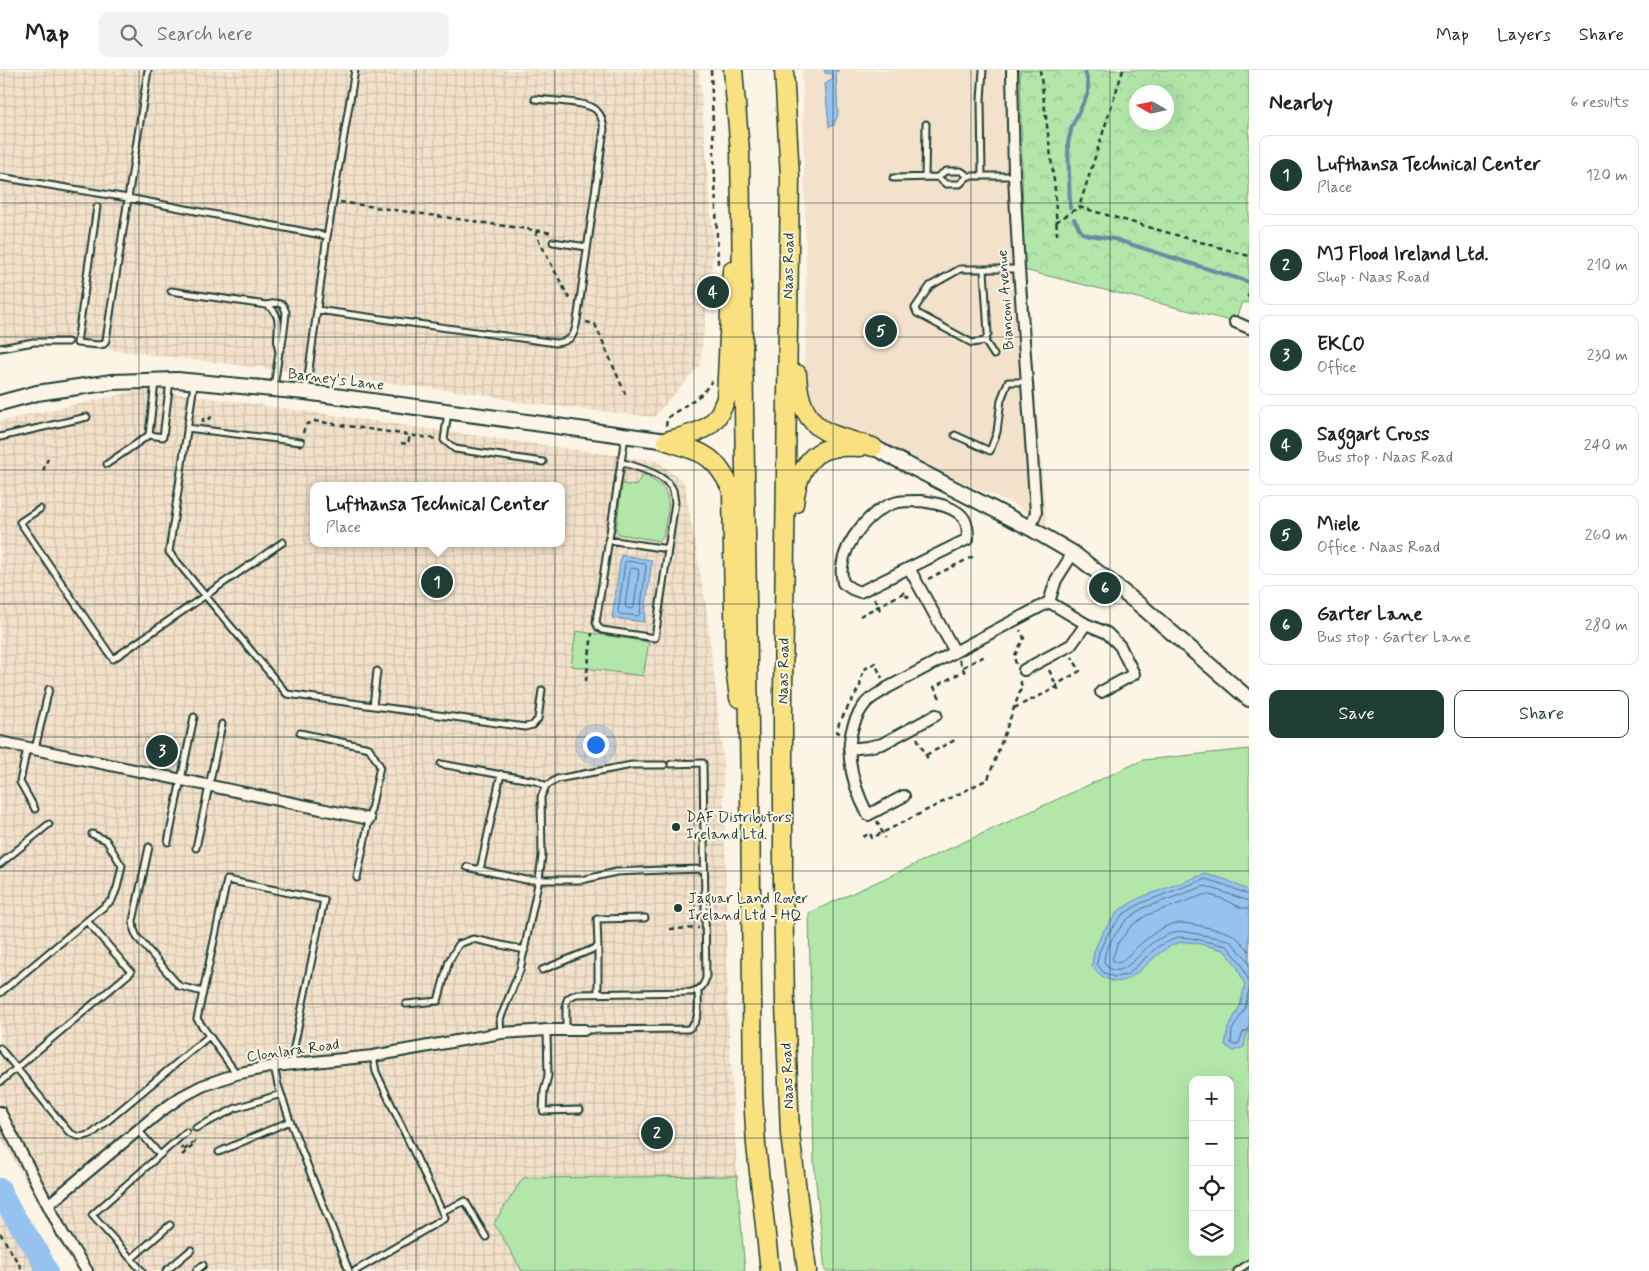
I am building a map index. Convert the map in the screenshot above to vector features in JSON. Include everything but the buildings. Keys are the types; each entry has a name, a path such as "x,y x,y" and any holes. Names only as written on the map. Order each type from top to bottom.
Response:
{"highway":[{"path":"733,70 740,151 750,792 752,1095 770,1271"},
{"name":"Naas Road","path":"784,70 790,177 783,881 785,1004 790,1134 807,1271"},
{"path":"666,440 690,434 705,427 717,418 726,399 729,319 740,151"},
{"path":"789,274 795,318 798,393 808,416 824,431 873,447"},
{"path":"666,440 705,454 724,472 732,490 735,668 750,792"},
{"path":"785,597 795,492 804,466 814,456 831,448 873,447"}],"street":[{"name":"Bianconi Avenue","path":"1012,70 1014,176 1019,269 1036,513 1030,528"},
{"path":"1235,322 1249,328"},
{"name":"Barney's Lane","path":"0,403 37,393 112,382 170,379 306,392 666,440"},
{"path":"873,447 1030,528 1073,553 1141,606 1249,699"},
{"path":"921,501 937,503 954,510 966,521 968,539 910,568 860,592 843,583 842,567 851,542 864,523 878,512 897,502 921,501"},
{"path":"904,796 868,815 860,799 852,776 849,749 850,735 866,703 887,688 1048,602 1056,580 1073,553"},
{"path":"910,568 955,652"},
{"path":"1048,602 1086,624 1107,633 1120,646 1134,674 1101,692"},
{"path":"1021,673 1071,645 1086,624"},
{"path":"849,749 882,744 936,715"},
{"path":"0,742 369,819"},
{"name":"Clonlara Road","path":"48,1205 161,1111 202,1086 236,1074 293,1063 373,1056 501,1033 584,1030"},
{"path":"0,1112 63,1234 87,1271"}],"lane":[{"path":"97,207 77,343 99,345 104,344 106,340 148,70"},
{"path":"306,392 327,236 355,70"},
{"path":"982,176 981,100 983,70"},
{"path":"317,310 556,343 565,342 572,338 576,329 604,129 603,118 596,109 588,105 535,99"},
{"path":"925,177 926,124"},
{"path":"893,178 937,177 946,171 961,172 968,176 1014,176"},
{"path":"937,177 946,184 960,184 968,176"},
{"path":"0,177 128,198 327,236"},
{"path":"553,242 587,246"},
{"path":"985,341 972,343 917,313 915,308 930,286 960,269 1019,269"},
{"path":"984,270 988,334 985,341"},
{"path":"172,291 266,305 277,303 283,305 286,312 282,345 279,352 273,388"},
{"path":"266,305 276,314 279,322 276,345 279,352"},
{"path":"985,341 994,355"},
{"path":"0,348 34,342 68,342"},
{"path":"148,435 155,379"},
{"path":"107,464 148,435 163,437 170,379"},
{"path":"194,381 169,552 287,694 525,727 533,726 538,718 542,690"},
{"path":"955,435 990,451 997,432 1001,400 1008,382 1027,382"},
{"path":"448,411 444,440 454,449 543,462"},
{"path":"0,437 87,417"},
{"path":"187,428 301,442"},
{"path":"621,462 651,472 669,484 673,490 674,502 655,638 602,630 596,622 625,434"},
{"path":"40,509 20,522 113,659 283,542"},
{"path":"608,540 668,549"},
{"path":"372,706 377,671"},
{"path":"35,809 20,782 49,689"},
{"path":"168,842 194,717"},
{"path":"196,848 222,724"},
{"path":"300,733 369,748 380,766 358,878"},
{"path":"584,1030 688,1029 697,1021 698,991 704,985 706,978 703,763 671,764"},
{"path":"441,764 473,771 487,771 546,786"},
{"path":"501,1033 500,1019 526,950 539,879 542,856 542,797 546,786 557,779 632,765 664,765"},
{"path":"480,870 501,774"},
{"path":"0,864 48,824"},
{"path":"0,993 112,900 122,866 106,840 92,834"},
{"path":"149,847 133,921 134,930 137,937 179,986 203,992"},
{"path":"467,867 526,880 582,880 616,872 704,869"},
{"path":"236,1074 197,1019 226,880 324,900 293,1052 293,1063"},
{"path":"598,993 597,919 645,918"},
{"path":"0,1082 130,972 87,921"},
{"path":"406,1004 438,1001 449,961 459,944 473,940 526,950"},
{"path":"542,970 598,947"},
{"path":"566,1030 566,1003 568,998 576,994 698,991"},
{"path":"547,1030 548,1076 544,1091 543,1111 580,1110"},
{"path":"0,1048 68,1131 76,1137 84,1137 93,1133 209,1036"},
{"path":"355,1271 446,1218 376,1072 373,1056"},
{"path":"274,1066 290,1121 349,1271"},
{"path":"196,1128 236,1108 281,1094"},
{"path":"219,1152 290,1121"},
{"path":"138,1130 160,1155"},
{"path":"142,1271 92,1215 186,1132"},
{"path":"443,1211 465,1200 486,1237"},
{"path":"131,1259 170,1225"},
{"path":"166,1271 191,1250"},
{"path":"1237,1271 1249,1263"},
{"path":"196,1271 203,1265"}],"path":[{"path":"711,70 718,267"},
{"path":"1040,70 1054,189 1056,235"},
{"path":"1056,222 1079,207 1123,70"},
{"path":"333,201 554,232 553,242"},
{"path":"1079,207 1249,256"},
{"path":"537,230 536,235 578,314 583,322 595,324 626,398"},
{"path":"1249,292 1249,298"},
{"path":"666,440 667,418 702,394 715,377"},
{"path":"301,442 305,425 314,421 444,440"},
{"path":"401,443 408,444 410,435"},
{"path":"43,471 48,456"},
{"path":"870,588 881,612"},
{"path":"863,837 870,833 872,838 883,833 988,779 1022,686 1021,673 1014,657 1024,638 1014,620"},
{"path":"586,681 592,633 598,627"},
{"path":"1014,708 1054,689 1056,685 1080,671 1066,647"},
{"path":"940,698 934,687 985,656"},
{"path":"1044,659 1060,693"},
{"path":"912,728 930,761"},
{"path":"926,755 955,740"},
{"path":"873,812 885,838"},
{"path":"670,930 704,928"},
{"path":"0,1233 23,1271"}],"shaded area":[{"path":"0,70 699,70 714,247 700,365 654,417 516,402 488,395 71,345 35,346 0,353"},
{"path":"802,70 1020,70 1024,270 1047,528 1018,506 808,416 804,365 807,323"},
{"path":"146,389 657,461 684,482 706,605 723,756 728,1010 737,1176 523,1178 494,1223 522,1271 76,1271 0,1135 0,421"},
{"path":"0,1207 42,1271 0,1271"}],"green space":[{"path":"1020,70 1249,70 1249,303 1242,302 1235,322 1024,270"},
{"path":"642,475 661,486 668,500 663,537 660,541 619,534 616,530 622,484 636,486"},
{"path":"576,631 649,642 643,676 571,666"},
{"path":"1249,749 1249,1271 825,1271 814,1163 809,913 1143,760"},
{"path":"737,1176 745,1271 522,1271 494,1223 523,1178"}],"water":[{"path":"824,70 839,70 836,72 838,115 834,125 829,127 825,84 833,79 832,74 825,73"},
{"path":"621,555 652,560 644,622 612,618"},
{"path":"1205,874 1227,880 1249,891 1249,1024 1244,1047 1233,1051 1225,1045 1228,1028 1240,1006 1245,985 1237,966 1224,950 1194,943 1178,943 1166,949 1135,974 1125,980 1115,982 1104,977 1092,966 1094,951 1102,933 1118,911 1139,898"}],"waterway":[{"path":"1070,208 1068,143 1072,126 1088,93 1085,70"},
{"path":"1074,219 1082,233 1114,239 1249,282"},
{"path":"0,1189 11,1212 34,1246 47,1271"}],"place":[{"name":"Saggart Cross","path":"713,292"},
{"name":"Miele","path":"881,331"},
{"name":"Lufthansa Technical Center","path":"437,582"},
{"name":"Garter Lane","path":"1105,588"},
{"name":"EKCO","path":"162,751"},
{"name":"DAF Distributors Ireland Ltd.","path":"676,827"},
{"name":"Jaguar Land Rover Ireland Ltd - HQ","path":"678,908"},
{"name":"MJ Flood Ireland Ltd.","path":"657,1133"}]}
